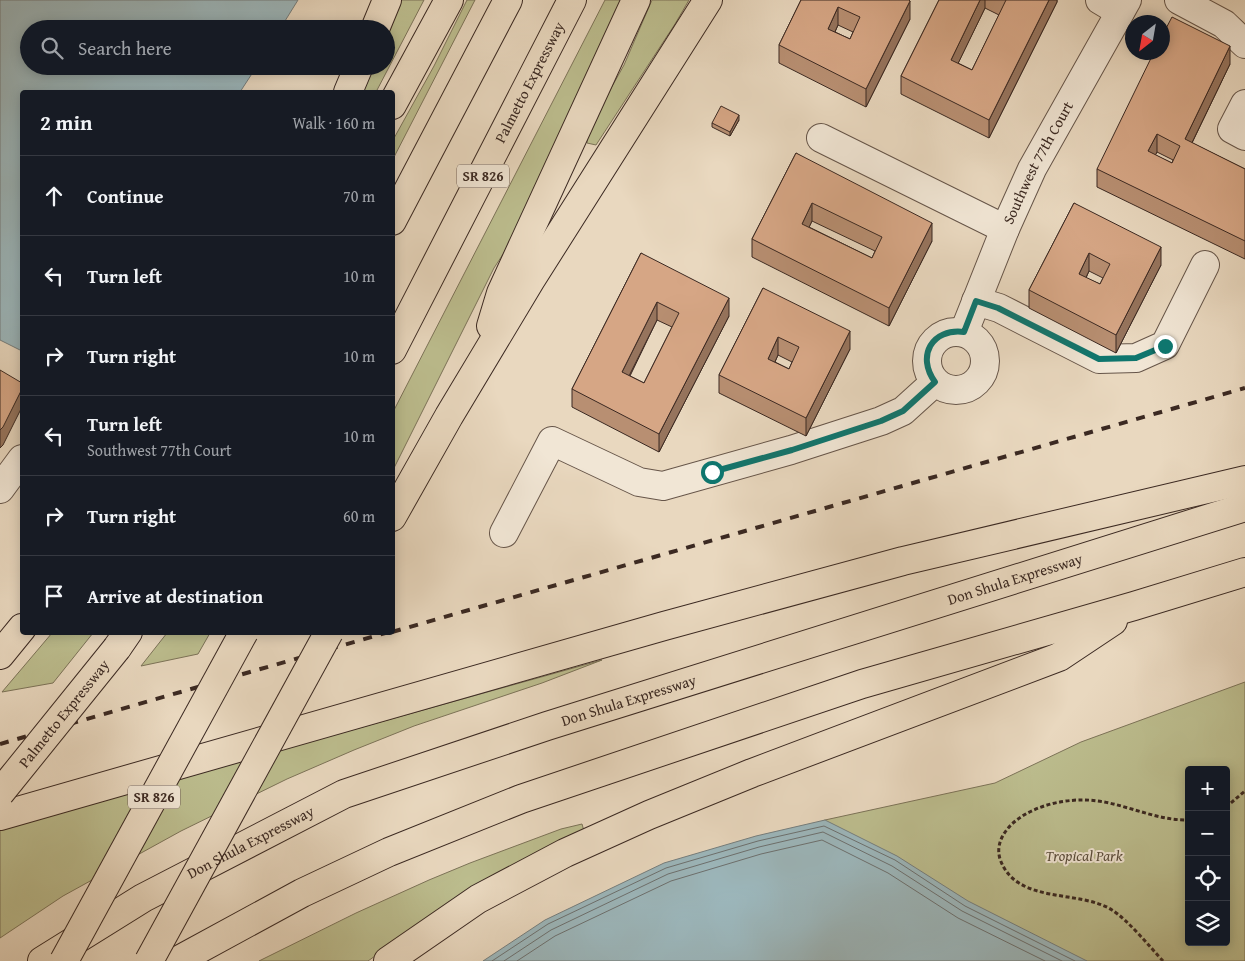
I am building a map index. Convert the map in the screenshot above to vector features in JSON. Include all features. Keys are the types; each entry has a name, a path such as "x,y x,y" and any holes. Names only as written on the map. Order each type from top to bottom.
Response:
{"highway":[{"path":"379,20 387,0"},
{"path":"395,99 449,0"},
{"path":"395,215 508,0"},
{"name":"Palmetto Expressway","path":"395,344 572,0"},
{"path":"480,363 501,293 636,0"},
{"path":"395,512 480,363 708,0"},
{"path":"349,90 355,75"},
{"path":"0,816 664,626 893,564 1245,480"},
{"name":"Don Shula Expressway","path":"42,961 143,898 344,794 547,726 1245,507"},
{"path":"177,961 302,893 389,852 521,799 862,684 1245,572"},
{"path":"388,961 478,899 565,853 649,815 752,773 1059,657 1134,606"},
{"path":"0,655 20,630"},
{"name":"SR 826","path":"64,961 242,635"},
{"path":"149,961 327,635"},
{"name":"Palmetto Expressway","path":"0,793 122,640"}],"street":[{"path":"1179,0 1224,24 1245,44"},
{"name":"Southwest 77th Court","path":"964,332 1005,229 1032,169 1116,4"},
{"path":"1245,104 1232,129 1245,136"},
{"path":"821,138 1005,229"},
{"path":"976,301 998,308 1099,359 1136,358 1165,346 1205,265"},
{"path":"954,331 964,332 973,336 980,343 984,352 984,371 979,380 962,390 952,390 935,382 929,374 926,364 930,346 936,338 954,331"},
{"path":"504,533 552,440 638,482 663,486 792,450 881,421 903,411 935,382"},
{"path":"0,489 20,462"}],"path":[{"path":"1230,804 1245,791"},
{"path":"1163,961 1112,910 1093,903 1034,890 1018,882 1004,868 1000,859 999,846 1004,834 1018,819 1040,808 1071,800 1103,802 1170,818 1185,820"}],"green space":[{"path":"401,0 424,0 395,56 395,20 392,20"},
{"path":"467,0 475,0 395,155 395,136 434,66"},
{"path":"605,0 624,0 513,239 494,268 395,466 395,408"},
{"path":"652,0 689,0 596,145 587,143 587,138 600,108 624,65"},
{"path":"367,75 385,75 377,90 361,90"},
{"path":"50,635 91,635 53,683 2,692"},
{"path":"165,635 209,635 198,654 141,666"},
{"path":"602,660 542,683 414,726 287,779 181,831 63,896 0,938 0,830"},
{"name":"Tropical Park","path":"1245,682 1245,961 493,961 825,820 995,783 1081,742"},
{"path":"582,824 584,831 425,920 368,961 259,961 356,913 429,880 561,829"}],"water":[{"path":"0,0 298,0 286,20 20,20 20,75 251,75 241,90 20,90 20,350 0,340"},
{"path":"825,820 897,856 968,901 1087,961 483,961 545,920 664,863 756,836"}],"building":[{"path":"801,0 910,1 866,89 779,45","holes":["838,7 860,17 850,39 828,29"]},
{"path":"939,0 980,0 951,60 972,70 1006,0 1049,0 989,120 901,76"},
{"path":"1172,17 1230,46 1185,139 1245,169 1245,241 1097,169 1150,60 1170,60 1170,21","holes":["1157,134 1180,146 1172,163 1148,151"]},
{"path":"721,106 739,115 730,132 712,123"},
{"path":"796,153 932,223 889,308 752,239","holes":["812,203 882,237 872,258 802,224"]},
{"path":"1074,203 1161,247 1116,335 1029,290","holes":["1089,253 1110,264 1100,284 1079,274"]},
{"path":"641,253 729,298 659,434 572,389","holes":["657,302 679,313 644,383 622,372"]},
{"path":"763,288 850,331 806,418 719,375","holes":["778,337 799,347 789,369 768,359"]},
{"path":"0,370 20,382 20,393 0,430"}],"railway":[{"path":"395,631 1245,388"},
{"path":"0,744 379,635"}],"route":[{"path":"712,472 792,450 881,421 903,411 935,382 929,374 926,364 930,346 936,338 945,333 954,331 964,332 976,301 998,308 1099,359 1136,358 1165,346"}]}
